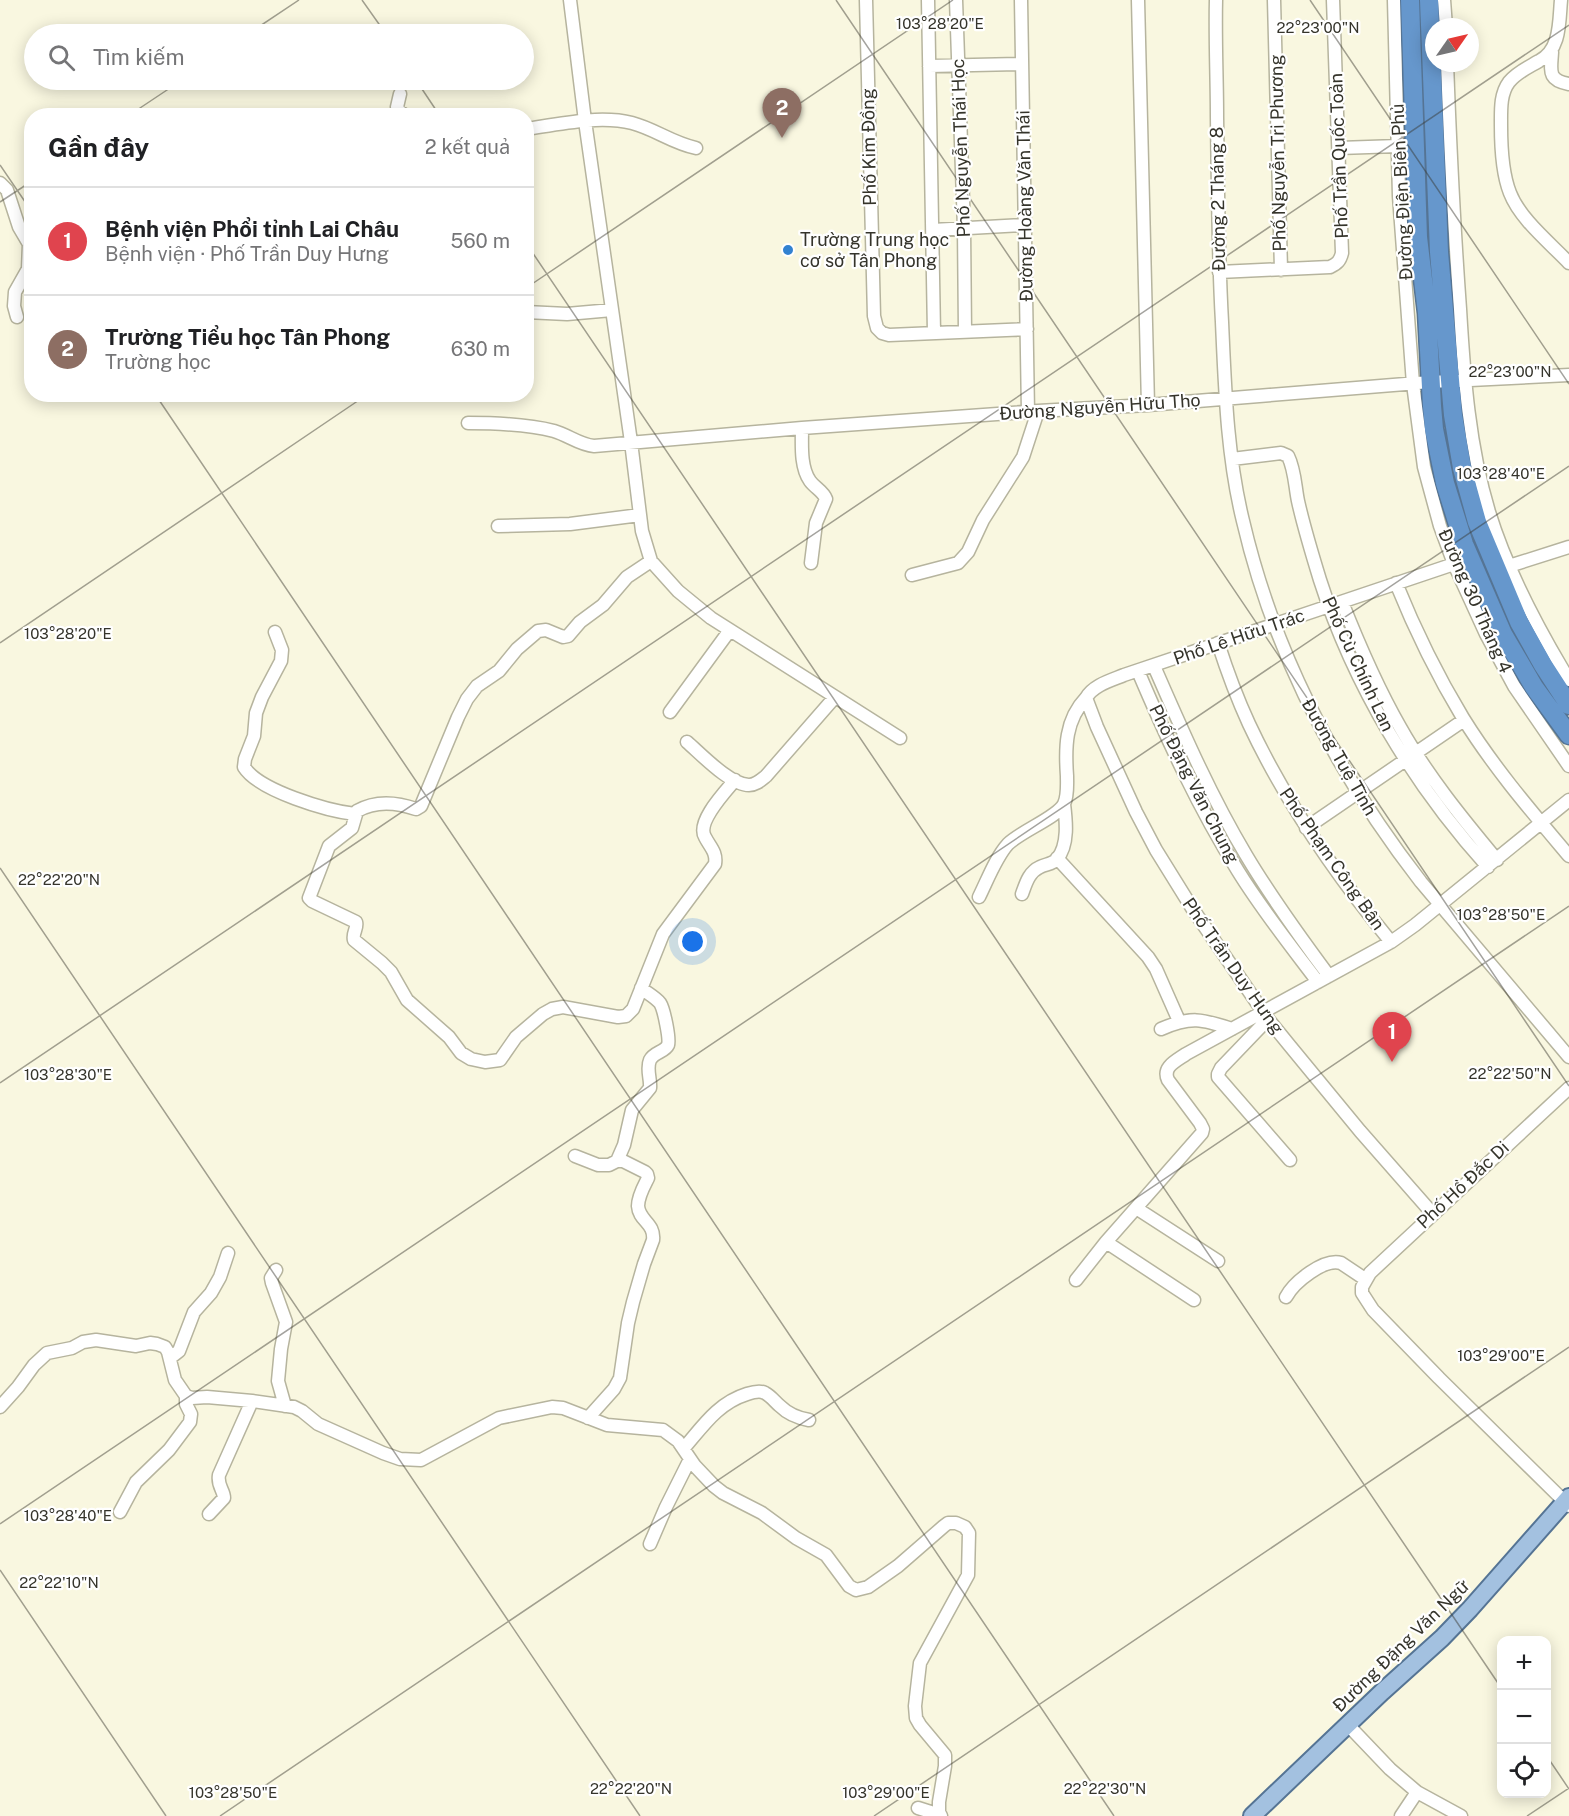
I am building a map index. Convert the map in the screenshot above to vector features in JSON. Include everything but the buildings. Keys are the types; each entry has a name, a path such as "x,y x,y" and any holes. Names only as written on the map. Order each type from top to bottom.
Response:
{"highway":[{"name":"Đường Điện Biên Phủ","path":"1410,0 1416,206 1427,314 1422,383"},
{"name":"Đường Điện Biên Phủ","path":"1429,0 1437,216 1457,380"},
{"name":"Đường 30 Tháng 4","path":"1457,380 1453,415 1462,468 1477,522 1503,568 1531,645 1569,705"},
{"name":"Đường 30 Tháng 4","path":"1422,383 1445,483 1476,574 1503,634 1518,660 1545,704 1569,735"}],"main road":[{"name":"Đường Đặng Văn Ngữ","path":"1252,1816 1463,1616 1567,1502"}],"street":[{"path":"570,0 585,121 632,442 640,515 644,542 651,561 678,591 702,611 900,738"},
{"name":"Phố Kim Đồng","path":"866,0 874,316 877,328 889,335 934,333"},
{"name":"Phố Nguyễn Thái Học","path":"928,0 934,333"},
{"name":"Phố Nguyễn Thái Học","path":"956,0 964,228 965,332"},
{"name":"Đường Hoàng Văn Thái","path":"912,575 958,563 968,552 983,520 1023,457 1033,411 1027,329 1021,0"},
{"path":"1138,0 1148,405"},
{"name":"Đường 2 Tháng 8","path":"1216,0 1219,272 1226,399"},
{"name":"Phố Nguyễn Tri Phương","path":"1274,0 1281,270"},
{"name":"Phố Trần Quốc Toản","path":"1219,272 1330,267 1338,263 1340,259 1342,253 1333,0"},
{"name":"Đường Điện Biên Phủ","path":"1394,0 1399,196 1422,383"},
{"path":"1444,0 1445,18"},
{"path":"1561,0 1551,72 1556,81 1569,84"},
{"path":"1552,52 1543,60 1515,75 1507,86 1501,102 1502,150 1507,186 1515,202 1522,213 1569,263"},
{"path":"929,66 1022,64"},
{"path":"1447,72 1457,380"},
{"path":"398,108 400,94"},
{"path":"534,128 585,121 621,121 643,127 675,143 696,148"},
{"path":"1339,148 1398,147"},
{"path":"0,183 7,190 19,227 24,233"},
{"path":"933,230 1024,225"},
{"path":"17,317 14,298 17,286 24,275"},
{"path":"534,312 567,314 612,310"},
{"path":"934,333 1027,329"},
{"name":"Đường Nguyễn Hữu Thọ","path":"468,423 508,424 542,429 565,435 588,445 1033,411 1148,405 1457,380 1569,375"},
{"name":"Đường 30 Tháng 4","path":"1422,383 1424,467 1440,526 1454,564 1486,634 1514,686 1569,766"},
{"name":"Đường Tuệ Tĩnh","path":"1226,399 1232,459 1242,519 1252,556 1274,624 1302,692 1319,726 1357,793 1398,853 1440,906 1569,1057"},
{"path":"802,428 806,475 826,499 816,523 812,563"},
{"name":"Phố Cù Chính Lan","path":"1232,459 1281,453 1288,456 1310,548 1329,606 1366,689 1411,756 1436,783 1492,864"},
{"path":"498,526 570,524 640,515"},
{"path":"1503,568 1569,547"},
{"path":"651,561 627,577 603,605 580,622 568,636 563,637 546,630 538,631 517,649 499,671 477,686 458,717 418,808 389,802 363,808 356,814 352,828 329,846 309,898 356,922 354,940 387,967 407,1000 448,1037 465,1056 485,1062 497,1061 522,1031 543,1014 557,1008 612,1017 626,1016 636,1005 663,934 714,864 715,855 703,833 703,825 735,780"},
{"name":"Phố Lê Hữu Trác","path":"1090,694 1107,682 1454,564"},
{"name":"Đường 30 Tháng 4","path":"1503,568 1569,680"},
{"path":"1396,583 1428,656 1464,720 1515,791 1569,856"},
{"name":"Phố Cù Chính Lan","path":"1342,602 1373,674 1400,727 1411,756"},
{"path":"670,712 730,630"},
{"path":"275,632 282,650 281,661 256,713 254,736 244,767 260,781 288,796 356,814"},
{"name":"Phố Phạm Công Bân","path":"1218,643 1249,723 1282,788 1306,828 1360,904 1391,942"},
{"name":"Phố Đặng Văn Chung","path":"1154,666 1183,732 1246,856 1324,979"},
{"name":"Phố Đặng Văn Chung","path":"1138,671 1166,734 1216,834 1256,899 1324,979"},
{"path":"1022,894 1028,879 1035,870 1057,858 1064,843 1064,804 1067,782 1066,739 1075,714 1090,694"},
{"name":"Phố Trần Duy Hưng","path":"1090,694 1097,727 1156,850 1192,908 1266,1015 1360,1131 1432,1213"},
{"path":"687,742 708,761 735,780 748,785 759,782 792,748 835,697"},
{"path":"1306,828 1464,720"},
{"path":"1076,1280 1106,1242 1202,1133 1202,1126 1168,1080 1166,1071 1171,1064 1232,1029 1266,1015 1324,979 1391,942 1440,906 1569,801"},
{"path":"979,897 1008,844 1058,811 1064,804"},
{"path":"1216,834 1230,825"},
{"path":"1057,858 1148,957 1156,969 1179,1021"},
{"path":"617,1161 624,1145 632,1110 650,1088 650,1060 669,1042 662,1007 641,988"},
{"path":"1266,1015 1221,1068 1218,1077 1290,1160"},
{"path":"1161,1029 1179,1021 1198,1020 1232,1029"},
{"name":"Phố Hồ Đắc Di","path":"1363,1283 1432,1213 1569,1088"},
{"path":"575,1156 598,1165 609,1165 617,1161 630,1164 647,1174 648,1178 639,1198 638,1207 652,1227 654,1237 633,1302 620,1378 614,1389 588,1418"},
{"path":"1136,1208 1218,1261"},
{"path":"1106,1242 1194,1300"},
{"path":"170,1358 179,1351 194,1312 211,1293 228,1253"},
{"path":"1286,1297 1299,1281 1324,1265 1334,1262 1341,1263 1363,1283 1362,1293 1373,1310 1439,1378 1567,1502"},
{"path":"276,1270 271,1278 286,1322 278,1382 285,1406"},
{"path":"0,1407 40,1358 47,1353 96,1340 136,1346 150,1343 165,1347 175,1380 186,1396 186,1404 191,1414 190,1422 169,1450 136,1482 120,1512"},
{"path":"650,1544 687,1454 718,1409 730,1400 749,1393 761,1392 794,1416 809,1420"},
{"path":"186,1396 294,1407 318,1424 383,1454 412,1461 421,1460 506,1416 552,1407 563,1408 607,1425 663,1430 670,1434 701,1474 723,1493 762,1513 796,1538 826,1555 849,1586 856,1590 868,1587 912,1556 944,1526 956,1523 968,1530 970,1537 968,1575 920,1663 915,1706 916,1718 920,1725 945,1755 939,1802 941,1815 918,1808"},
{"path":"209,1514 224,1498 218,1485 219,1475 252,1401"},
{"path":"1348,1725 1390,1769 1417,1792 1461,1816"},
{"path":"1401,1816 1417,1792"}],"place":[{"name":"Trường Tiểu học Tân Phong","path":"782,138"},
{"name":"Trường Trung học cơ sở Tân Phong","path":"788,250"},
{"name":"Bệnh viện Phổi tỉnh Lai Châu","path":"1392,1062"}]}
